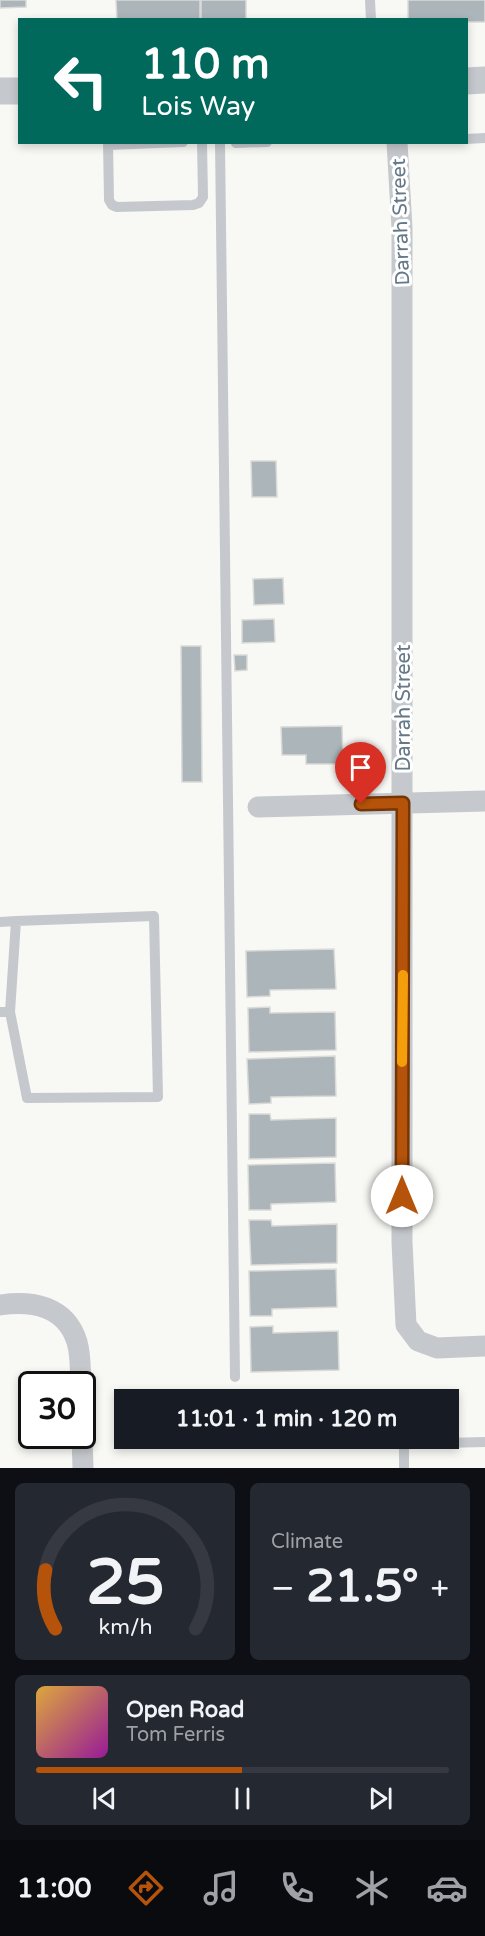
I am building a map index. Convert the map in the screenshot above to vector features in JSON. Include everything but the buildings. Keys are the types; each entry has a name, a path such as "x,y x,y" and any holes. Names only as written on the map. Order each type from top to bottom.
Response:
{"street":[{"path":"468,81 485,80"},
{"path":"0,91 18,90"},
{"name":"Darrah Street","path":"397,144 402,228 402,1242 406,1325 418,1341 437,1348 485,1346"},
{"path":"258,807 485,801"},
{"path":"0,1305 34,1303 55,1312 75,1335 80,1371"},
{"path":"82,1449 83,1468"}],"lane":[{"path":"370,0 371,18"},
{"path":"468,138 485,138"},
{"path":"108,144 109,200 117,207 182,206 199,203 203,196 202,144"},
{"path":"220,144 236,1377"},
{"path":"0,922 16,921 154,916 158,1097 27,1098 5,1012 16,921"},
{"path":"404,1468 404,1444 485,1442"}],"slow traffic":[{"path":"402,1062 403,975"}],"route":[{"path":"361,804 403,803 402,1196"}]}
